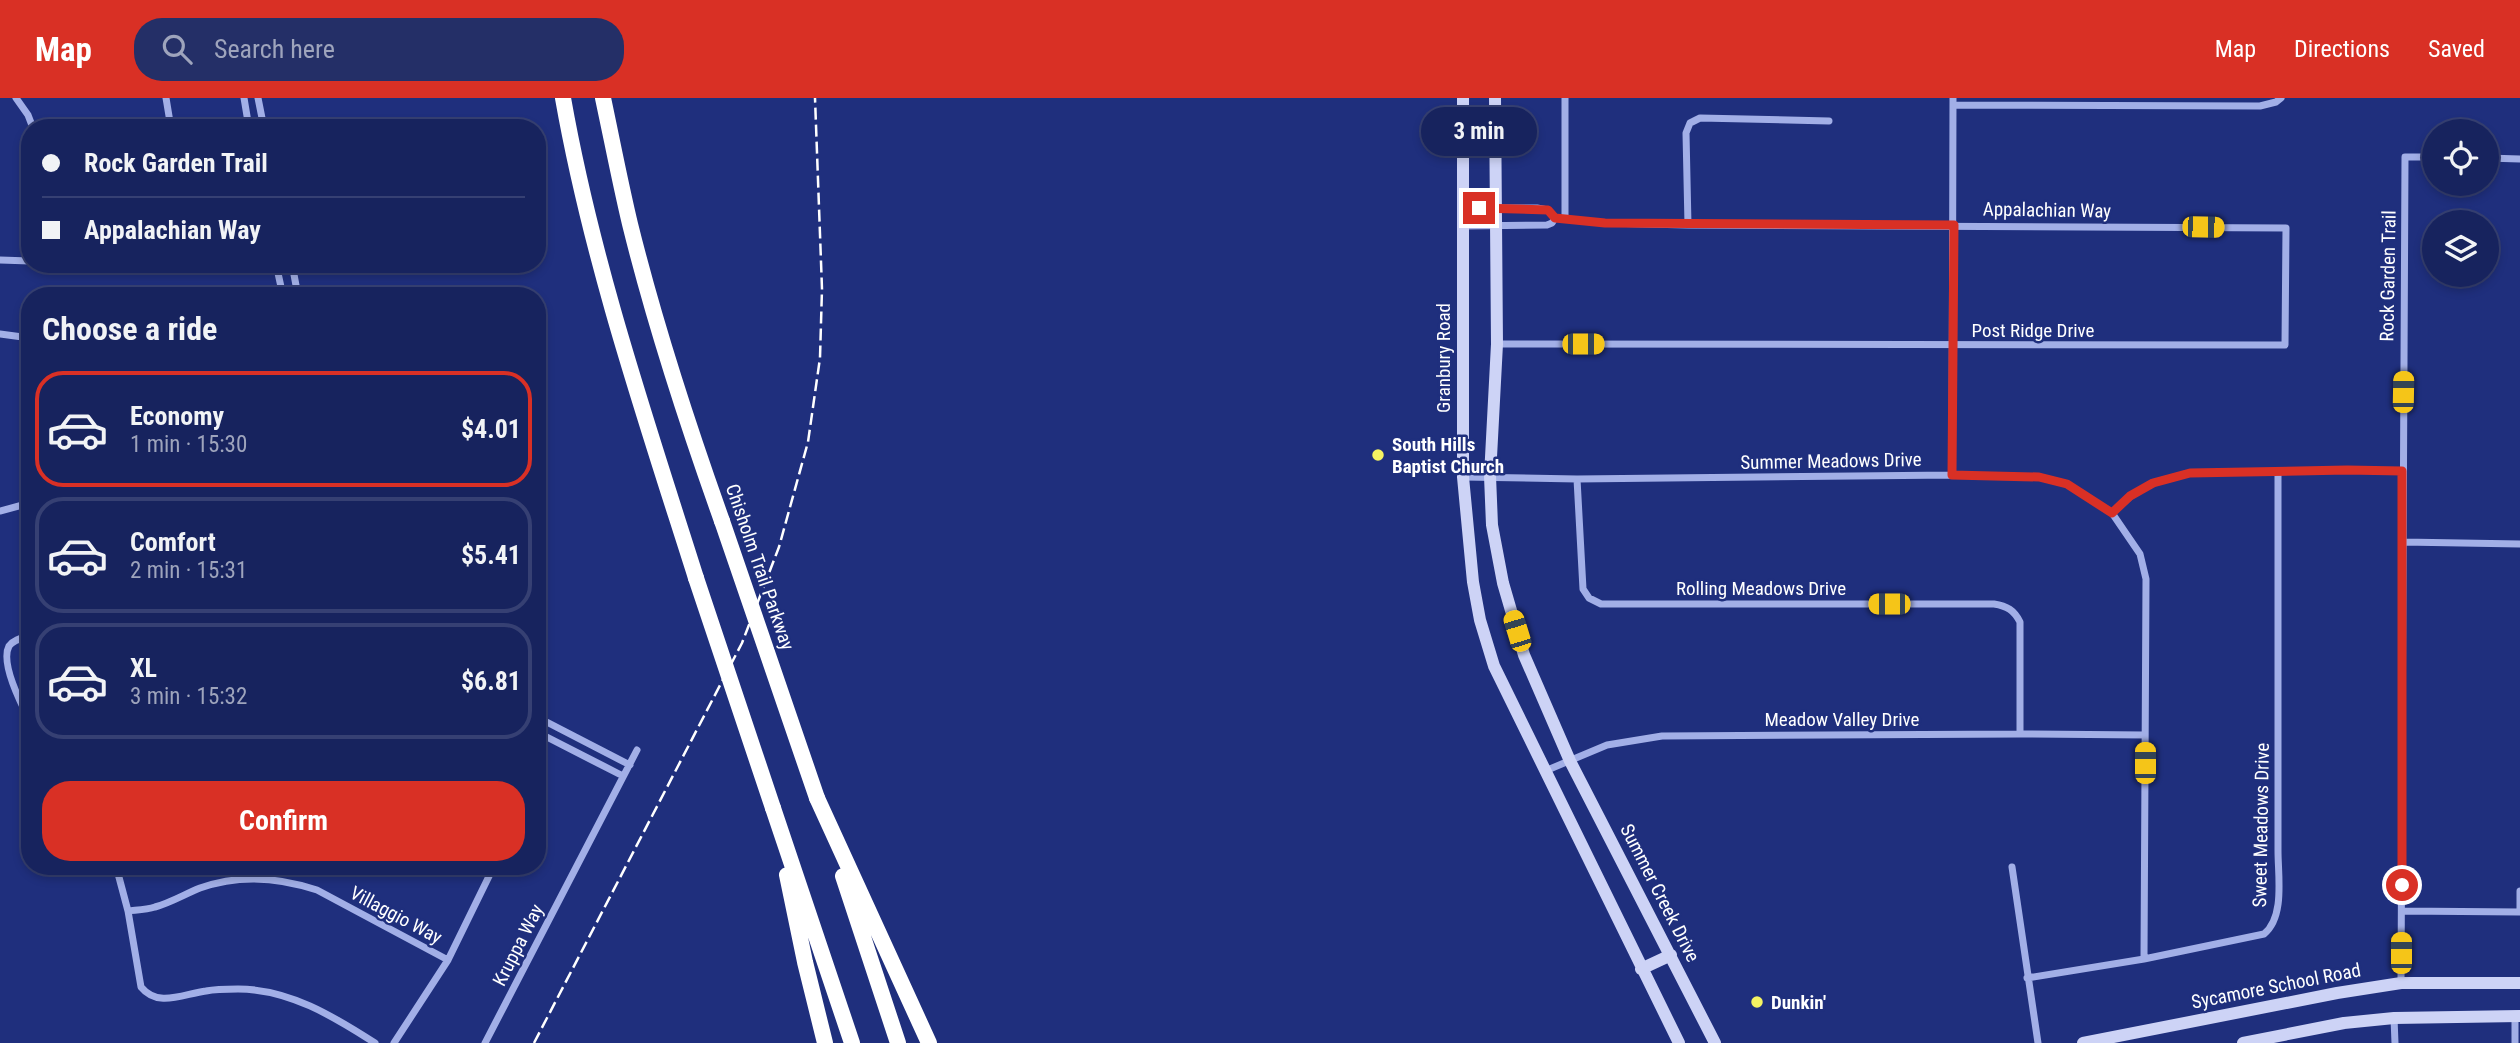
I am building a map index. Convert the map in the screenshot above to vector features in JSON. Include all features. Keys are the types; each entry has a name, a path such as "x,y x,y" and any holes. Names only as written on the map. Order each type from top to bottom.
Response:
{"highway":[{"path":"563,98 584,201 642,409 852,1043"},
{"name":"Chisholm Trail Parkway","path":"603,98 630,223 684,412 898,1043"},
{"path":"817,798 929,1043"},
{"path":"773,808 825,1043"}],"main road":[{"name":"Granbury Road","path":"1463,98 1463,477 1473,582 1480,620 1494,666 1545,771"},
{"path":"1495,98 1497,344 1490,476 1492,525 1503,583 1524,655 1570,761"},
{"name":"Summer Creek Drive","path":"1570,761 1714,1043"},
{"path":"1545,771 1679,1043"},
{"path":"1641,969 1671,955"},
{"name":"Sycamore School Road","path":"2083,1043 2325,995 2401,983 2520,983"},
{"path":"2243,1043 2344,1023 2395,1018 2518,1016"}],"street":[{"path":"16,98 30,119"},
{"path":"166,98 170,119"},
{"path":"244,98 247,119"},
{"path":"258,98 262,119"},
{"path":"1565,98 1565,218"},
{"path":"1952,475 1953,101 2260,106 2281,98"},
{"path":"1688,225 1686,132 1690,123 1700,118 1829,121"},
{"name":"Rock Garden Trail","path":"2401,983 2405,157 2422,157"},
{"path":"2499,158 2520,159"},
{"name":"Appalachian Way","path":"1462,208 1548,210 1555,218 1605,223 2286,228"},
{"name":"Appalachian Way","path":"1461,226 1547,225 1555,218"},
{"name":"Post Ridge Drive","path":"1497,344 2284,345 2286,228"},
{"path":"0,260 21,261"},
{"path":"0,334 21,337"},
{"name":"Sweet Meadows Drive","path":"2027,978 2144,959 2264,934 2274,924 2277,910 2278,851 2278,471"},
{"path":"2112,513 2130,496 2153,483 2190,473 2402,471"},
{"name":"Summer Meadows Drive","path":"1463,477 2039,477 2067,484 2112,513 2140,554 2146,579 2144,959"},
{"name":"Rolling Meadows Drive","path":"1577,479 1583,589 1589,598 1601,604 2007,606 2020,622 2020,734"},
{"path":"0,511 21,505"},
{"path":"2403,542 2520,544"},
{"path":"21,639 8,647 5,657 8,672 21,702"},
{"path":"546,722 630,765"},
{"name":"Meadow Valley Drive","path":"1545,771 1607,746 1662,736 2145,735"},
{"path":"546,737 623,776"},
{"name":"Kruppa Way","path":"485,1043 637,750"},
{"path":"2012,867 2038,1043"},
{"path":"118,875 128,911 141,987 152,997 167,999 207,991 239,989 270,992 303,1002 375,1043"},
{"path":"394,1043 448,960 490,875"},
{"name":"Villaggio Way","path":"128,911 154,908 201,888 226,881 272,879 317,890 448,960"},
{"path":"2402,911 2520,912 2520,891"},
{"path":"2515,1043 2518,1016"},
{"path":"2395,1018 2395,1043"}],"railway":[{"path":"534,1043 742,643 779,547 808,442 820,358 822,289 815,98"}],"place":[{"name":"South Hills Baptist Church","path":"1378,455"},
{"name":"Dunkin'","path":"1757,1002"}],"route":[{"path":"1479,208 1537,208 1548,210 1555,218 1605,223 1954,225 1952,475 2039,477 2067,484 2112,513 2130,496 2153,483 2190,473 2402,471 2402,885"}]}
